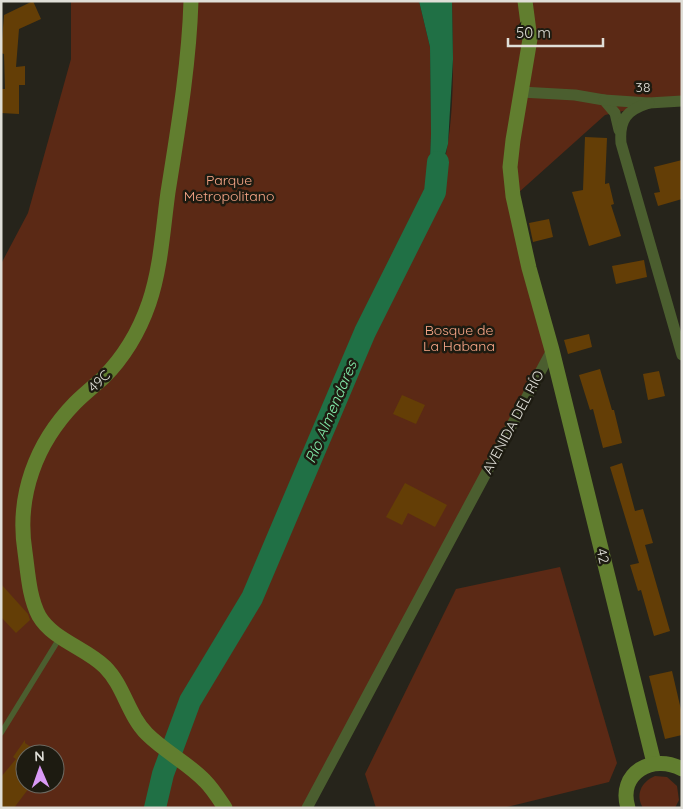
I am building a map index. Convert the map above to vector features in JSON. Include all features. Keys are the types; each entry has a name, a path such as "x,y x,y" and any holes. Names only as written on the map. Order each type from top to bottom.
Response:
{"street":[{"name":"49C","path":"191,1 182,102 161,242 150,300 132,342 118,361 76,401 49,435 31,472 25,492 22,516 31,592 43,621 92,657 113,676 131,713 146,734 206,782 225,808"},
{"path":"525,1 530,39 510,167 513,196 529,268 552,350"},
{"name":"38","path":"521,92 649,103 682,101"},
{"path":"604,100 615,114 620,130"},
{"path":"649,103 637,107 622,121 620,143 682,356"},
{"name":"42","path":"552,350 654,763"},
{"name":"AVENIDA DEL RÍO","path":"307,808 552,350"},
{"path":"624,807 629,783 635,774 644,767 654,763 665,763 682,769"}],"lane":[{"path":"1,733 61,636"}],"green space":[{"name":"Parque Metropolitano","path":"71,1 419,1 430,47 430,159 436,191 448,146 451,122 453,73 452,1 682,1 682,98 605,115 518,193 552,350 306,808 1,808 1,264 28,213 71,59"},
{"path":"560,567 617,763 609,782 503,808 376,808 365,774 456,589"},
{"path":"655,776 667,777 677,786 679,800 675,808 643,808 640,798 641,789 646,782"}],"shaded area":[{"path":"419,1 452,1 453,59 448,144 435,192 430,159 430,47"}],"building":[{"path":"33,1 41,19 19,29 16,67 25,66 25,85 19,85 19,114 1,113 1,89 5,89 4,54 1,53 4,15"},
{"path":"585,137 607,138 605,184 609,183 614,204 611,205 621,236 589,246 572,192 583,190"},
{"path":"682,160 682,199 658,206 654,193 660,192 654,167"},
{"path":"549,219 553,237 533,242 529,223"},
{"path":"644,260 647,277 616,284 612,266"},
{"path":"589,334 592,347 568,354 564,340"},
{"path":"600,369 612,410 614,410 622,443 603,448 593,409 590,410 579,375"},
{"path":"659,371 665,396 648,400 643,374"},
{"path":"402,395 425,405 416,424 393,414"},
{"path":"622,463 635,511 643,509 653,543 645,545 670,631 654,636 641,590 638,591 630,565 639,563 610,467"},
{"path":"405,483 447,505 435,527 408,513 402,525 386,517"},
{"path":"1,584 28,614 30,620 16,633 1,617"},
{"path":"672,671 682,714 682,735 665,739 649,676"},
{"path":"15,760 15,794 24,794 14,808 1,808 1,777"}],"waterway":[{"name":"Río Almendares","path":"155,808 163,774 190,701 252,598 365,332 435,192 438,162"}],"park label":[{"name":"Bosque de La Habana","path":"459,338"}]}
